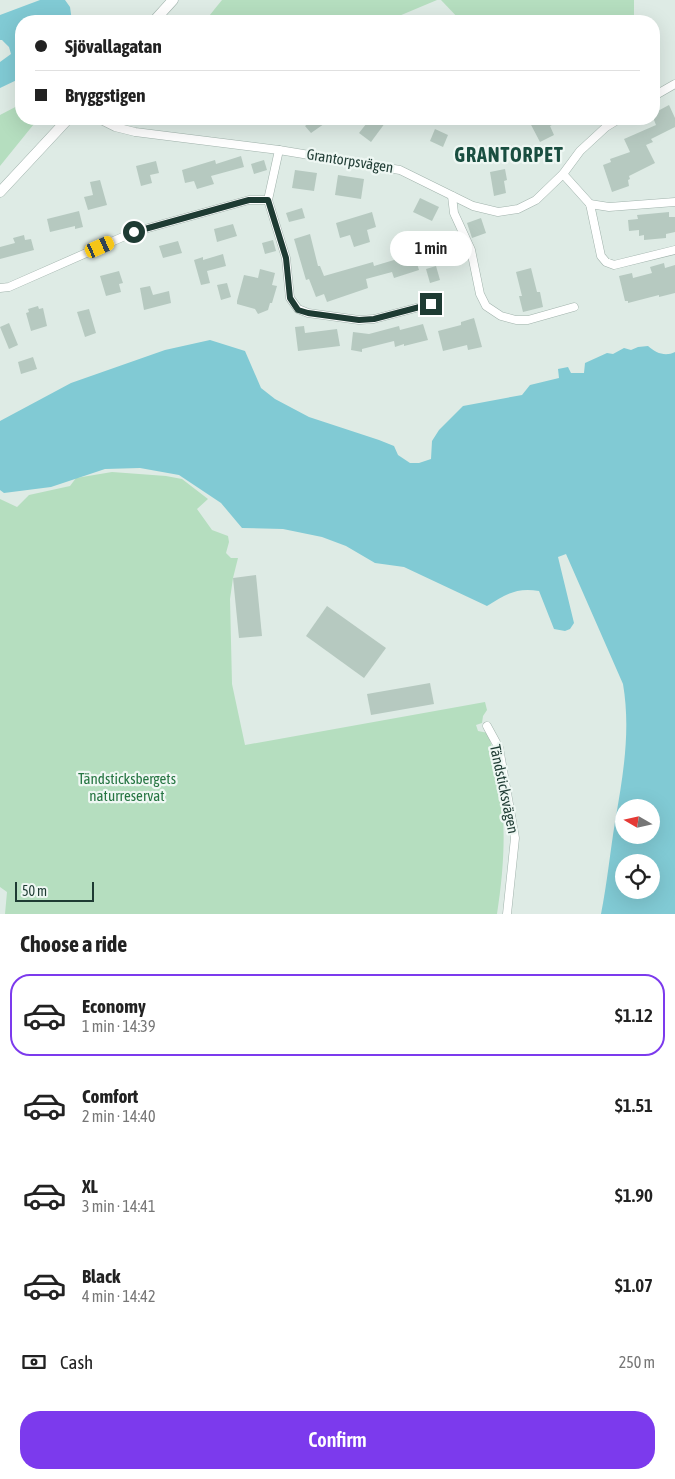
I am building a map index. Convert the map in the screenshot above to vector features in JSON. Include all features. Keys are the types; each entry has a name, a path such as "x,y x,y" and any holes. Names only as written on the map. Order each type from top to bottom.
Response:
{"street":[{"path":"159,15 173,0"},
{"path":"660,93 675,84"},
{"path":"0,192 62,125"},
{"name":"Grantorpsvägen","path":"111,125 135,132 279,150 400,170 474,206 498,212 518,209 536,200 563,174 580,151 609,125"},
{"path":"279,150 268,200 286,258 290,298 298,310 359,320 374,319 431,304"},
{"path":"563,174 590,204 601,256 606,262 614,265 675,250"},
{"path":"452,196 454,213 471,250 480,294 486,306 501,316 516,320 528,320 574,308"},
{"path":"0,288 9,288 134,232 249,200 268,200"},
{"path":"590,204 609,208 675,202"},
{"name":"Tändsticksvägen","path":"487,726 499,748 515,838 507,914"}],"green space":[{"path":"222,0 437,0 401,15 210,15"},
{"path":"441,0 634,0 634,15 455,15"},
{"path":"15,107 15,125 33,125 0,166 0,115"},
{"name":"Tändsticksbergets naturreservat","path":"112,472 182,479 208,499 197,509 212,530 228,536 229,542 226,553 231,558 238,558 230,599 232,684 245,745 485,702 487,710 483,716 482,723 476,725 478,731 488,733 502,801 504,845 497,914 5,914 7,892 0,887 0,499 17,507 29,495 70,486 76,478"}],"water":[{"path":"40,0 65,0 70,7 71,15 15,15 15,81 0,88 0,62 11,54 9,47 0,40 0,15"},
{"path":"210,340 245,351 261,388 275,399 309,417 394,446 398,455 410,463 419,463 431,459 432,441 439,430 463,406 522,395 530,385 559,378 558,369 568,367 571,373 584,373 585,363 607,353 613,354 624,348 631,350 648,346 661,354 675,352 675,914 601,914 615,821 615,844 660,844 660,799 619,799 626,736 623,684 566,554 558,557 574,623 570,629 565,631 554,629 539,591 517,591 505,595 487,606 404,567 375,563 346,546 322,537 283,529 242,528 221,503 179,475 140,468 105,469 51,487 4,493 0,490 0,421 71,383 165,350"}],"building":[{"path":"669,105 675,118 675,127 651,139 653,142 646,145 655,163 629,176 629,186 612,192 603,165 611,162 610,159 630,152 624,139 660,125 660,110"},
{"path":"306,125 322,125 311,133 305,126"},
{"path":"365,125 384,125 371,142 359,133"},
{"path":"531,125 552,125 550,126 554,135 540,142"},
{"path":"435,129 448,135 443,147 430,141"},
{"path":"241,156 244,167 211,176 214,184 197,189 194,181 185,183 182,170 215,160 216,164"},
{"path":"264,160 267,170 254,174 251,164"},
{"path":"156,161 159,173 150,175 152,183 141,186 136,166"},
{"path":"505,169 507,180 504,181 506,193 494,196 490,172"},
{"path":"295,170 317,173 314,191 292,188"},
{"path":"338,175 364,179 361,199 335,195"},
{"path":"100,180 107,205 88,210 84,197 93,195 90,182"},
{"path":"420,198 439,207 432,221 413,212"},
{"path":"302,208 305,218 289,222 286,213"},
{"path":"79,211 83,227 75,229 75,226 50,232 47,219"},
{"path":"372,212 376,227 367,230 370,242 354,247 350,235 340,238 336,223"},
{"path":"669,212 669,217 675,217 675,232 666,234 666,238 644,240 644,235 639,236 639,230 629,231 628,220 638,219 637,215"},
{"path":"481,218 486,233 472,238 467,223"},
{"path":"233,224 237,236 217,242 214,229"},
{"path":"310,234 318,266 320,266 324,276 373,262 374,266 414,254 419,270 394,278 392,272 366,279 368,288 327,302 324,294 316,297 309,279 306,280 294,239"},
{"path":"24,235 25,240 31,239 34,250 0,259 0,247 15,243 13,238"},
{"path":"450,239 452,245 455,245 458,258 434,265 431,251 435,250 434,243"},
{"path":"273,240 276,251 265,254 262,243"},
{"path":"178,241 182,253 163,258 159,246"},
{"path":"223,254 226,266 207,271 210,283 201,285 194,260 203,257 203,260"},
{"path":"664,263 665,268 675,265 675,293 628,303 628,301 625,301 619,276 632,273 633,278 652,273 650,267"},
{"path":"436,266 440,280 430,283 426,269"},
{"path":"531,268 537,292 540,292 543,307 523,312 519,296 522,296 516,272"},
{"path":"260,269 275,273 272,285 277,286 268,310 258,314 255,309 237,304 237,301 244,275 258,278"},
{"path":"119,271 123,283 119,284 121,292 106,296 100,276"},
{"path":"227,283 231,297 221,300 217,285"},
{"path":"150,286 153,295 169,291 171,303 144,310 140,288"},
{"path":"38,306 39,309 43,308 47,326 31,331 26,313 29,312 28,309"},
{"path":"89,309 96,333 85,337 77,312"},
{"path":"474,318 482,347 468,350 467,345 443,351 438,331 461,325 461,322"},
{"path":"9,323 18,345 9,349 0,327"},
{"path":"423,324 428,340 395,347 394,341 362,349 362,352 351,350 353,332 369,334 399,326 400,330"},
{"path":"304,326 305,333 337,329 340,346 298,351 295,327"},
{"path":"33,357 37,369 21,374 18,362"},
{"path":"256,575 262,636 239,638 233,578"},
{"path":"327,606 386,648 364,678 306,636"},
{"path":"430,683 434,704 371,715 367,694"}],"district":[{"name":"GRANTORPET","path":"509,155"}],"route":[{"path":"134,232 249,200 268,200 286,258 290,298 298,310 359,320 374,319 431,304"}]}
